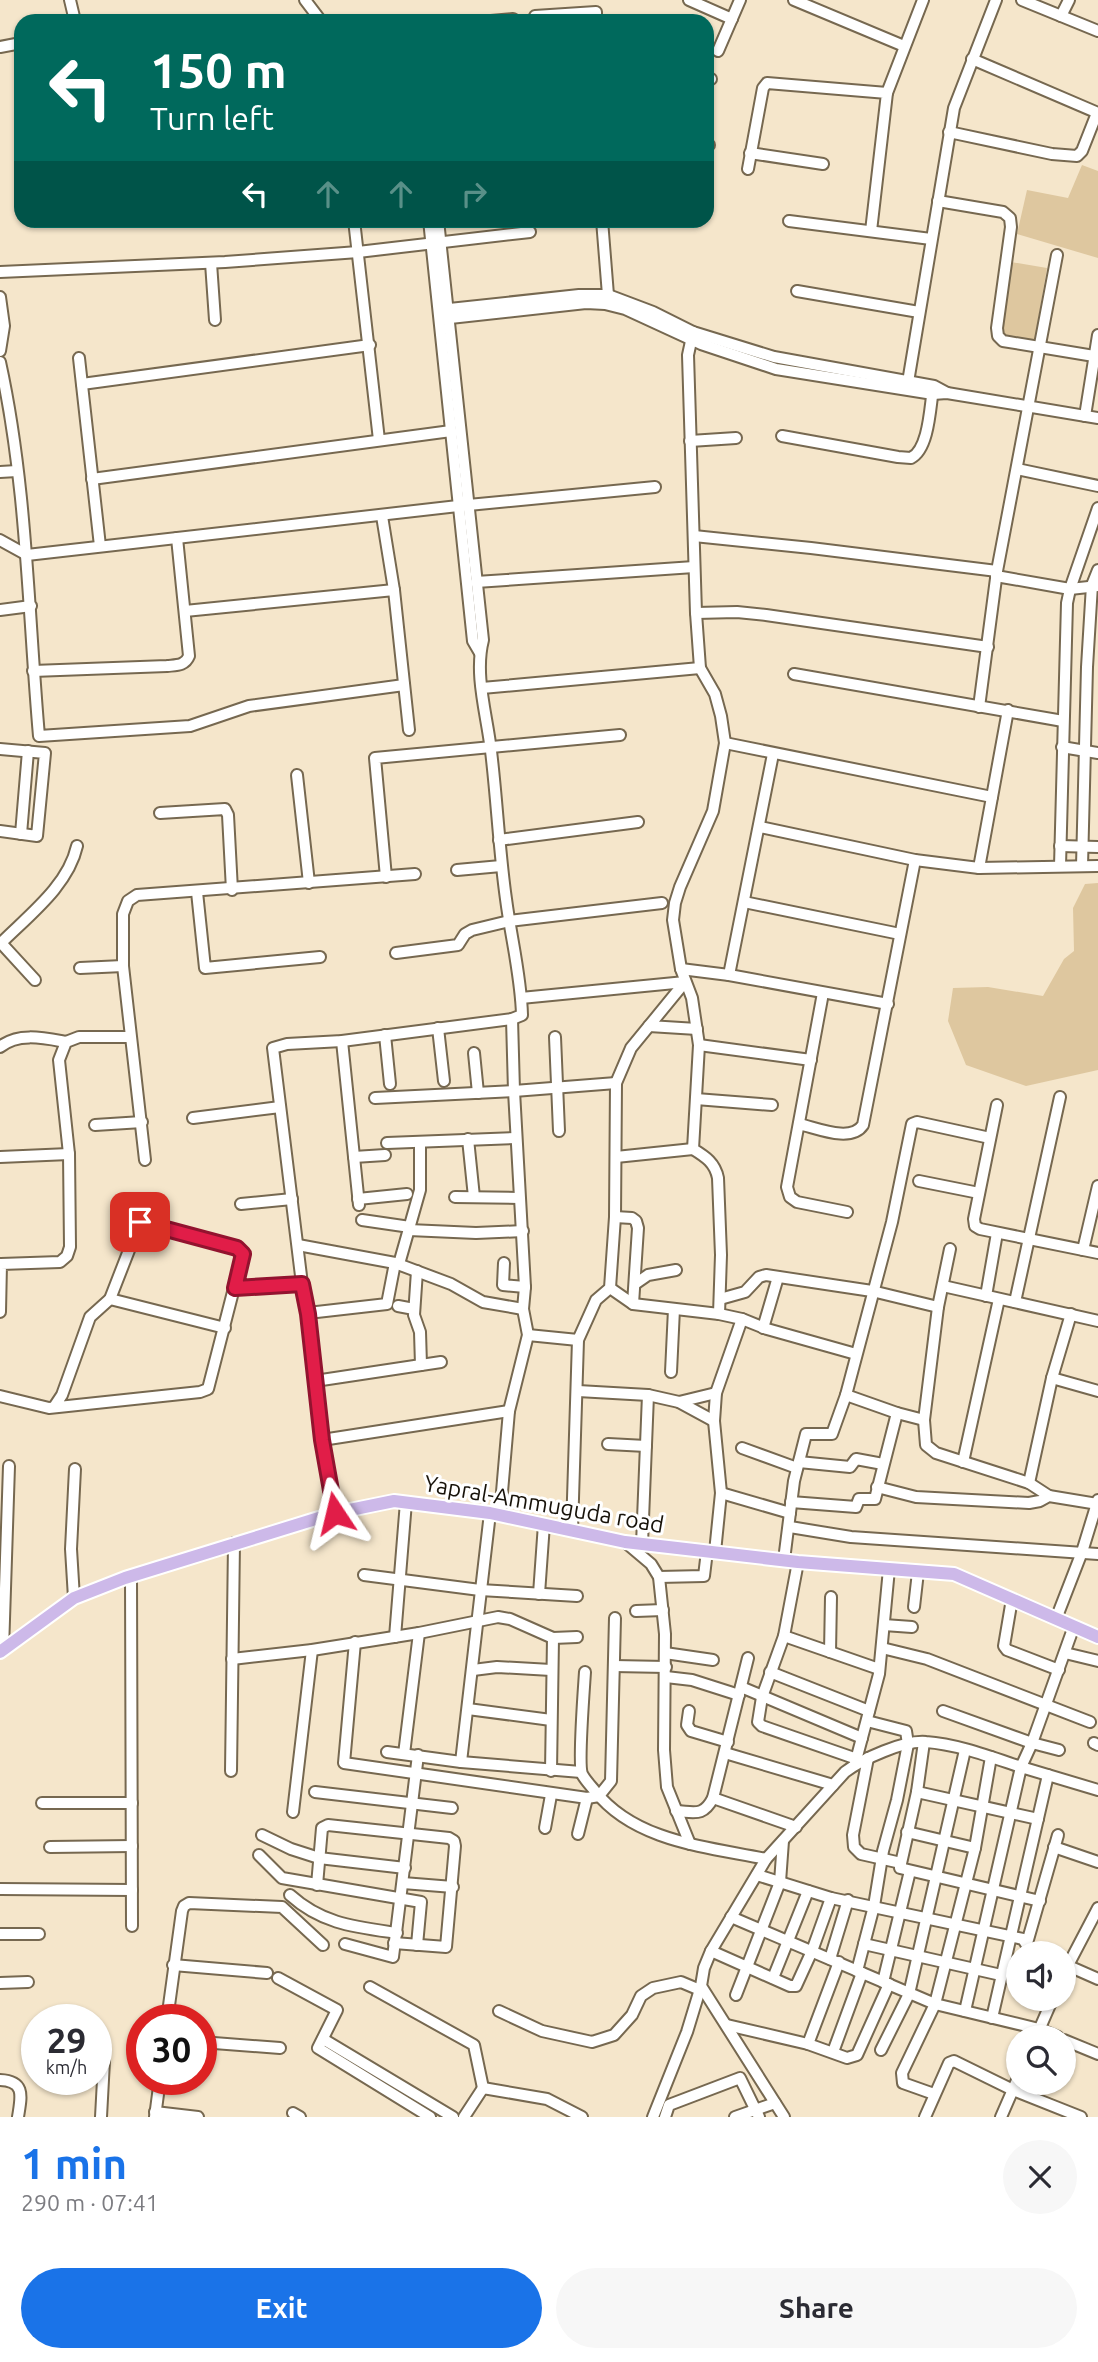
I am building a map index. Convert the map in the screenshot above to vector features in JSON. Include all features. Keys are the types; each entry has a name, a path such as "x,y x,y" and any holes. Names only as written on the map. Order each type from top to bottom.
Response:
{"main road":[{"name":"Yapral-Ammuguda road","path":"1,1651 74,1598 131,1576 335,1513 394,1501 495,1514 625,1542 798,1562 954,1574 1098,1637"}],"street":[{"path":"689,0 732,19"},
{"path":"718,51 740,0"},
{"path":"794,0 904,46"},
{"path":"871,231 887,93 923,0"},
{"path":"907,386 954,108 996,0"},
{"path":"1022,0 1098,31"},
{"path":"1061,16 1069,0"},
{"path":"566,14 596,14"},
{"path":"949,132 1052,154 1077,156 1082,151 1097,113 972,59"},
{"path":"748,169 763,88 767,83 887,93"},
{"path":"750,153 823,164"},
{"path":"938,201 1003,212 1010,218 997,328 998,336 1003,341 1094,356"},
{"path":"789,221 931,239"},
{"path":"355,228 379,439"},
{"path":"431,228 436,243 445,314 473,641 480,653"},
{"path":"436,243 437,228"},
{"path":"603,228 607,299"},
{"path":"0,272 358,252 530,232"},
{"path":"979,706 996,574 1057,255"},
{"path":"211,262 215,320"},
{"path":"797,291 919,312"},
{"path":"0,297 4,327 0,351"},
{"path":"445,314 607,299 692,335 788,361 907,386 1098,418"},
{"path":"335,1513 322,1440 273,1048 287,1044 342,1041 512,1019 522,1015 522,998 501,866 491,747 486,727 480,653 483,640 476,582 451,430 445,314"},
{"path":"692,335 688,355 690,441 700,668 715,694 725,743 713,810 675,903 673,920 681,970 692,998 699,1045 693,1149"},
{"path":"1085,416 1098,335"},
{"path":"82,384 370,345"},
{"path":"79,358 100,545"},
{"path":"0,362 27,555 39,736 190,726 249,706 404,685"},
{"path":"782,436 911,458 920,449 926,434 933,390"},
{"path":"92,479 451,430"},
{"path":"690,441 736,438"},
{"path":"1017,470 1098,486"},
{"path":"0,472 17,471"},
{"path":"0,540 27,555 463,505 656,487"},
{"path":"1060,866 1062,747 1070,589 1098,508"},
{"path":"382,516 394,590 410,730"},
{"path":"694,537 811,548 996,574 1070,589 1095,586"},
{"path":"33,671 182,664 189,656 177,538"},
{"path":"476,582 694,567"},
{"path":"1082,866 1085,751 1098,570"},
{"path":"184,611 394,590"},
{"path":"0,610 31,606"},
{"path":"696,613 737,612 766,615 988,647"},
{"path":"482,688 700,668"},
{"path":"794,674 1063,721"},
{"path":"979,868 1008,710"},
{"path":"386,877 375,758 620,735"},
{"path":"725,743 992,797"},
{"path":"1062,747 1098,753"},
{"path":"0,749 44,753 37,836 0,831"},
{"path":"21,834 28,751"},
{"path":"729,975 760,827 772,754"},
{"path":"296,775 309,883"},
{"path":"160,813 225,809 228,815 232,890"},
{"path":"499,840 638,822"},
{"path":"760,827 915,860 979,868 1098,866"},
{"path":"34,980 0,943 61,881 73,863 77,846"},
{"path":"1060,846 1098,847"},
{"path":"799,1124 850,1135 859,1132 863,1125 915,860"},
{"path":"457,870 501,866"},
{"path":"145,1160 129,1038 123,966 123,914 128,901 137,895 232,890 415,874"},
{"path":"197,892 205,968 320,957"},
{"path":"744,902 900,934"},
{"path":"396,953 458,945 465,934 472,930 509,921 662,903"},
{"path":"80,968 123,966"},
{"path":"681,970 729,975 888,1004"},
{"path":"522,998 685,982"},
{"path":"572,1530 578,1340 596,1300 610,1288 615,1217 616,1083 631,1048 685,982"},
{"path":"823,993 787,1187 790,1197 797,1202 847,1212"},
{"path":"461,1762 480,1590 495,1514 509,1411 528,1335 523,1309 523,1231 519,1198 512,1019"},
{"path":"649,1026 697,1029"},
{"path":"438,1028 444,1081"},
{"path":"385,1035 390,1083"},
{"path":"0,1047 9,1040 36,1037 66,1042 79,1037 129,1038"},
{"path":"555,1037 559,1131"},
{"path":"342,1041 358,1202 407,1194"},
{"path":"1,1264 60,1262 67,1256 70,1247 69,1154 59,1060 66,1042"},
{"path":"699,1045 810,1060"},
{"path":"474,1053 478,1093"},
{"path":"375,1098 616,1083"},
{"path":"1015,1302 1060,1097"},
{"path":"696,1099 772,1105"},
{"path":"997,1105 974,1219 975,1226 997,1233 1098,1253"},
{"path":"193,1118 280,1107"},
{"path":"95,1125 142,1122"},
{"path":"784,1560 790,1527 790,1508 806,1434 832,1434 846,1395 892,1222 912,1124 917,1122 990,1138"},
{"path":"387,1143 516,1138"},
{"path":"468,1139 474,1197"},
{"path":"308,1314 387,1304 420,1190 420,1142"},
{"path":"616,1157 693,1149 716,1168 719,1314"},
{"path":"0,1157 69,1154"},
{"path":"354,1157 385,1155"},
{"path":"919,1181 979,1193"},
{"path":"1083,1250 1098,1186"},
{"path":"454,1197 519,1198"},
{"path":"242,1204 292,1199"},
{"path":"615,1217 636,1221 633,1304"},
{"path":"362,1220 409,1228 476,1233 523,1231"},
{"path":"0,1396 49,1408 208,1389 243,1254 237,1248 140,1222 110,1299 90,1317 62,1395 54,1407"},
{"path":"986,1296 997,1233"},
{"path":"298,1245 397,1263 451,1284 483,1302 523,1309"},
{"path":"950,1249 938,1307 924,1420 926,1445 936,1453 1028,1483 1049,1496 1097,1502 1082,1552 1056,1619"},
{"path":"0,1258 0,1308"},
{"path":"504,1263 503,1285 525,1287"},
{"path":"635,1284 648,1275 676,1270"},
{"path":"417,1271 414,1315 420,1332 421,1365"},
{"path":"720,1299 745,1292 758,1277 766,1275 872,1291 938,1307"},
{"path":"763,1328 778,1277"},
{"path":"235,1288 302,1284"},
{"path":"943,1286 1098,1321"},
{"path":"610,1288 633,1304 742,1319 763,1328 856,1353"},
{"path":"110,1299 225,1328"},
{"path":"963,1462 999,1299"},
{"path":"398,1306 414,1309"},
{"path":"671,1372 674,1309"},
{"path":"1028,1483 1052,1378 1071,1314"},
{"path":"659,1577 704,1576 721,1493 714,1421 716,1392 742,1319"},
{"path":"528,1335 578,1340"},
{"path":"315,1381 441,1362"},
{"path":"1052,1378 1098,1391"},
{"path":"578,1391 648,1395 679,1402 714,1421"},
{"path":"679,1402 716,1392"},
{"path":"642,1544 648,1395"},
{"path":"846,1395 924,1420"},
{"path":"322,1440 509,1411"},
{"path":"721,1493 790,1508 856,1507 859,1499 875,1499 897,1413"},
{"path":"608,1444 646,1446"},
{"path":"742,1448 798,1465 850,1467 856,1459 883,1464"},
{"path":"1,1651 9,1466"},
{"path":"74,1598 71,1549 75,1469"},
{"path":"877,1487 916,1497 995,1502 1029,1503 1049,1496"},
{"path":"395,1637 406,1502"},
{"path":"539,1594 544,1524"},
{"path":"790,1527 851,1537 1098,1554"},
{"path":"625,1542 651,1564 659,1577 666,1653 664,1751 667,1787 690,1844"},
{"path":"231,1771 234,1543"},
{"path":"798,1562 784,1636 762,1697 758,1722 762,1726 860,1760"},
{"path":"889,1569 879,1669 862,1738 854,1847 861,1854 936,1877 1040,1901"},
{"path":"914,1607 918,1573"},
{"path":"364,1575 480,1590 577,1596"},
{"path":"131,1576 132,1926"},
{"path":"830,1651 831,1597"},
{"path":"1012,1599 1004,1646 1007,1650 1059,1670"},
{"path":"636,1611 663,1610"},
{"path":"232,1658 312,1650 498,1617 510,1619 553,1638 577,1637"},
{"path":"578,1834 593,1797 611,1781 615,1618"},
{"path":"884,1625 912,1627"},
{"path":"965,2011 1021,1767 1074,1626"},
{"path":"404,1754 419,1633"},
{"path":"784,1636 879,1669"},
{"path":"551,1771 553,1638"},
{"path":"355,1642 344,1763 551,1795 593,1797"},
{"path":"882,1648 927,1659 1090,1722"},
{"path":"293,1812 312,1650"},
{"path":"666,1653 713,1660"},
{"path":"1065,1653 1098,1661"},
{"path":"676,1811 701,1812 707,1809 713,1798 748,1658"},
{"path":"614,1665 666,1672 762,1697 862,1738"},
{"path":"473,1670 497,1667 551,1670"},
{"path":"585,1672 581,1772 593,1797 635,1825 690,1844 766,1859"},
{"path":"770,1672 905,1731 908,1744 860,1972 833,2052"},
{"path":"468,1709 551,1720"},
{"path":"689,1711 687,1725 691,1731 726,1748 833,1785"},
{"path":"943,1711 1059,1750"},
{"path":"727,2025 808,2044 848,2058 858,2055 886,1983 899,1911 907,1832 917,1792 924,1742"},
{"path":"653,2117 661,2102 701,1988 704,1968 711,1951 766,1859 833,1785 860,1760 908,1744 924,1742 991,1756 1098,1790"},
{"path":"881,2050 909,1994 965,1751"},
{"path":"387,1752 461,1762 581,1772"},
{"path":"345,1944 393,1957 418,1755"},
{"path":"934,2094 907,2085 902,2078 935,2004 975,1848 991,1756"},
{"path":"992,2018 1048,1775"},
{"path":"315,1792 452,1808"},
{"path":"917,1792 1038,1819"},
{"path":"545,1828 551,1795"},
{"path":"713,1798 796,1827"},
{"path":"42,1803 132,1803"},
{"path":"290,1895 309,1911 346,1926 417,1945 446,1947 456,1846 449,1838 328,1825 322,1828 317,1885"},
{"path":"907,1832 975,1848"},
{"path":"262,1835 291,1849 319,1858 405,1868"},
{"path":"1028,1941 1058,1835"},
{"path":"736,1995 780,1882 783,1841"},
{"path":"50,1847 132,1846"},
{"path":"1054,1847 1098,1862"},
{"path":"259,1855 282,1878 421,1902 417,1945"},
{"path":"757,1875 831,1898 955,1923 1025,1941"},
{"path":"403,1883 453,1887"},
{"path":"0,1889 132,1890"},
{"path":"773,1978 808,1891"},
{"path":"711,1951 790,1986 796,1986 813,1951 831,1898"},
{"path":"808,2044 834,1961 848,1900"},
{"path":"169,2004 182,1911 189,1903 282,1907 323,1945"},
{"path":"1076,1948 1098,1908"},
{"path":"731,1917 935,2004 1013,2025"},
{"path":"0,1934 39,1934"},
{"path":"864,1944 1001,1975"},
{"path":"173,1965 267,1973"},
{"path":"1076,1972 1098,1979"},
{"path":"278,1978 337,2010 318,2048 430,2117"},
{"path":"0,1983 28,1982"},
{"path":"499,2011 542,2031 592,2042 614,2035 632,2015 641,1996 653,1988 681,1982 701,1988 784,2117"},
{"path":"370,1987 474,2045 483,2088 464,2117"},
{"path":"323,2039 453,2117"},
{"path":"217,2043 281,2048"},
{"path":"1076,2044 1098,2054"},
{"path":"925,2117 949,2063 954,2061 1006,2087"},
{"path":"665,2117 669,2105 740,2078 757,2114"},
{"path":"0,2080 12,2081 18,2085 21,2099 18,2117"},
{"path":"483,2088 547,2099 582,2117"},
{"path":"100,2117 102,2095"},
{"path":"158,2095 155,2115 198,2117"},
{"path":"1001,2117 1011,2095"},
{"path":"1026,2095 1081,2117"},
{"path":"735,2117 757,2114 775,2103"}],"shaded area":[{"path":"1082,165 1098,171 1098,258 1017,234 1027,190 1068,198"},
{"path":"1011,262 1047,268 1034,343 999,337"},
{"path":"1098,883 1098,1070 1026,1086 966,1065 948,1021 953,988 988,987 1043,996 1064,959 1074,951 1073,908 1085,884"}],"route":[{"path":"140,1222 237,1248 243,1254 235,1288 302,1284 308,1314 322,1440 335,1513"}]}
